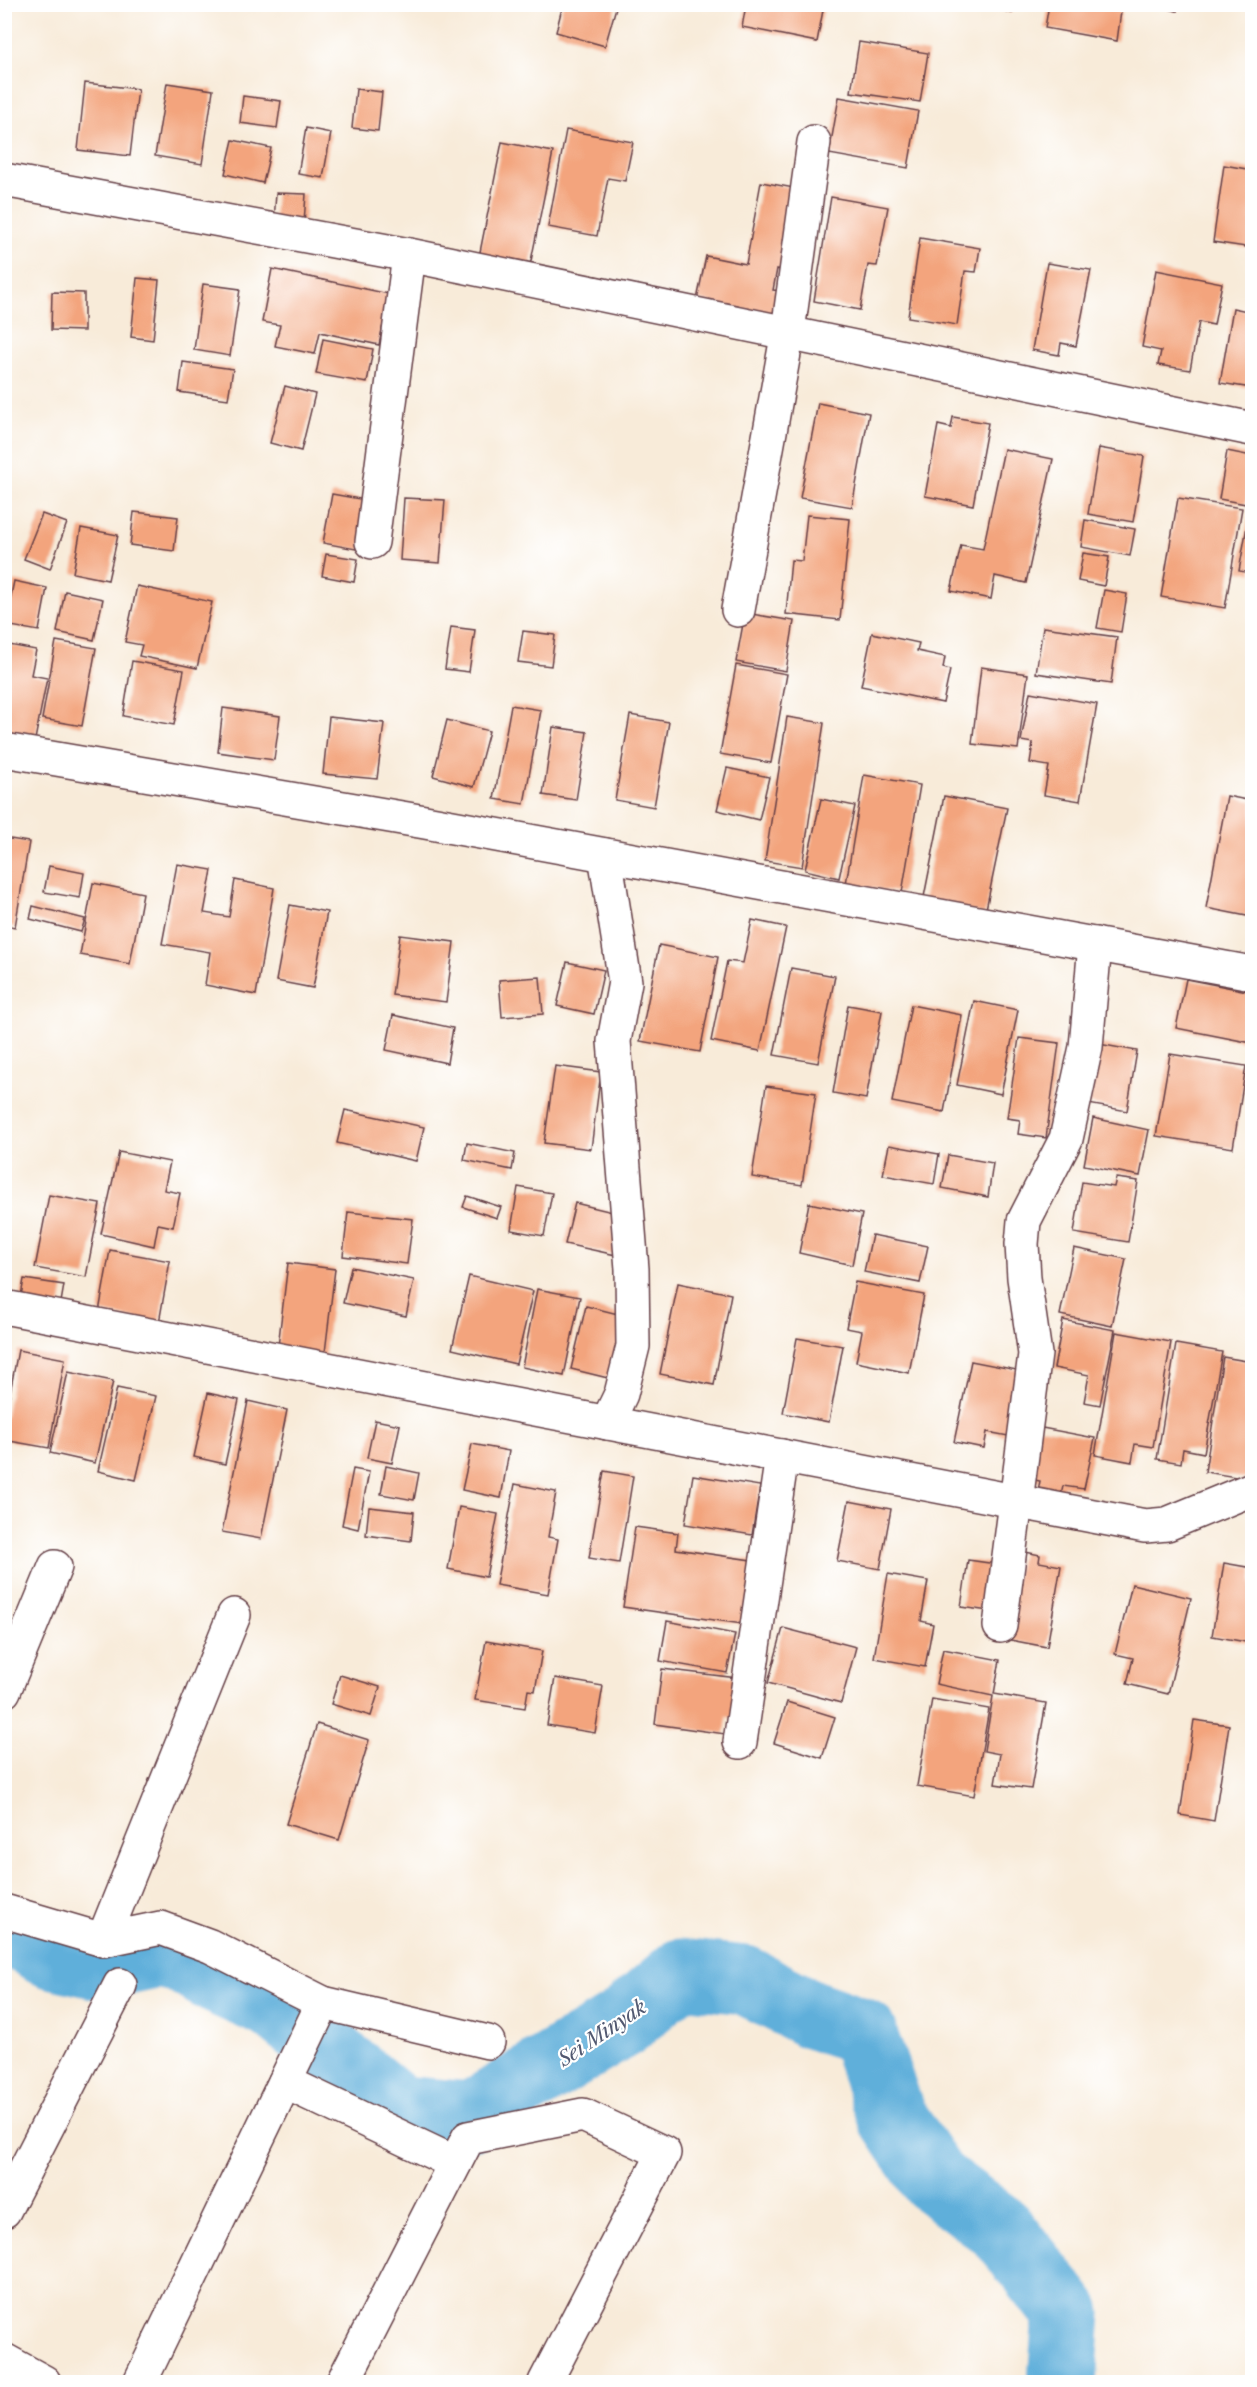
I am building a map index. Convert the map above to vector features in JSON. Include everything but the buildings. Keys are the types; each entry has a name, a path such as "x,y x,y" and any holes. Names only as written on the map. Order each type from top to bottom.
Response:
{"street":[{"path":"738,610 788,331 814,142"},
{"path":"4,180 409,255 788,331 1252,429"},
{"path":"372,542 409,255"},
{"path":"4,750 605,855 1252,973"},
{"path":"605,855 625,982 614,1041 632,1269 633,1346 621,1394 607,1423"},
{"path":"1000,1626 1018,1501 1035,1354 1024,1278 1022,1244 1024,1221 1066,1138 1086,1047 1095,944"},
{"path":"4,1307 1145,1526 1167,1524 1252,1489"},
{"path":"740,1743 782,1456"},
{"path":"4,1691 55,1567"},
{"path":"103,1940 234,1615"},
{"path":"4,1911 103,1940 161,1928 210,1946 320,2009 488,2042"},
{"path":"4,2211 120,1985"},
{"path":"140,2382 320,2009"},
{"path":"288,2076 455,2163"},
{"path":"343,2382 468,2138 583,2115 664,2153 545,2382"},
{"path":"4,2360 44,2382"}],"waterway":[{"name":"Sei Minyak","path":"4,1928 51,1954 104,1966 159,1954 180,1959 218,1981 274,2006 399,2110 471,2116 623,2023 681,1973 745,1980 808,2013 862,2032 892,2117 934,2180 1001,2229 1067,2313 1062,2382"}]}
